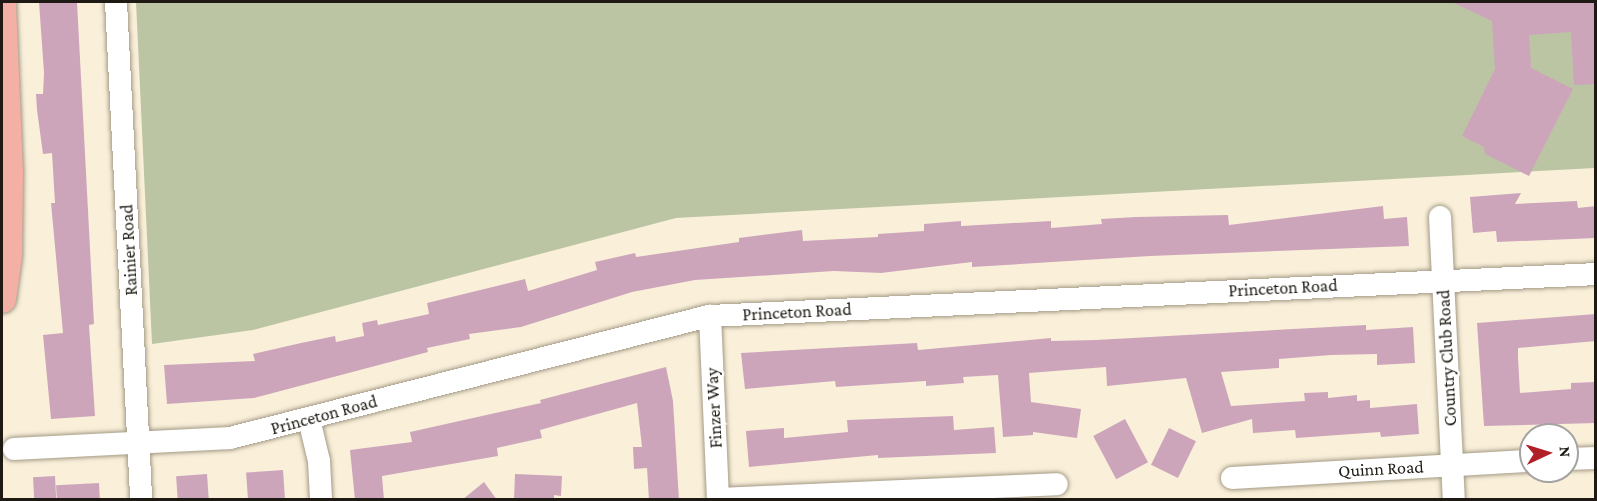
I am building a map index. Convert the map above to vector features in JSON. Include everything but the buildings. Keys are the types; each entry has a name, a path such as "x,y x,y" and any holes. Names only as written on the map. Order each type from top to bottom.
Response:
{"main road":[{"path":"2,2 9,172 8,255 2,299"}],"street":[{"name":"Rainier Road","path":"116,2 141,500"},
{"name":"Country Club Road","path":"1440,217 1454,500"},
{"name":"Princeton Road","path":"14,449 231,438 710,316 1596,274"},
{"name":"Finzer Way","path":"710,316 718,499"},
{"path":"309,419 319,461 321,500"},
{"path":"1579,459 1596,458"},
{"name":"Quinn Road","path":"1232,478 1519,462"},
{"path":"718,499 1057,484"}],"green space":[{"path":"136,2 1595,2 1595,168 676,218 253,330 152,344"}]}
